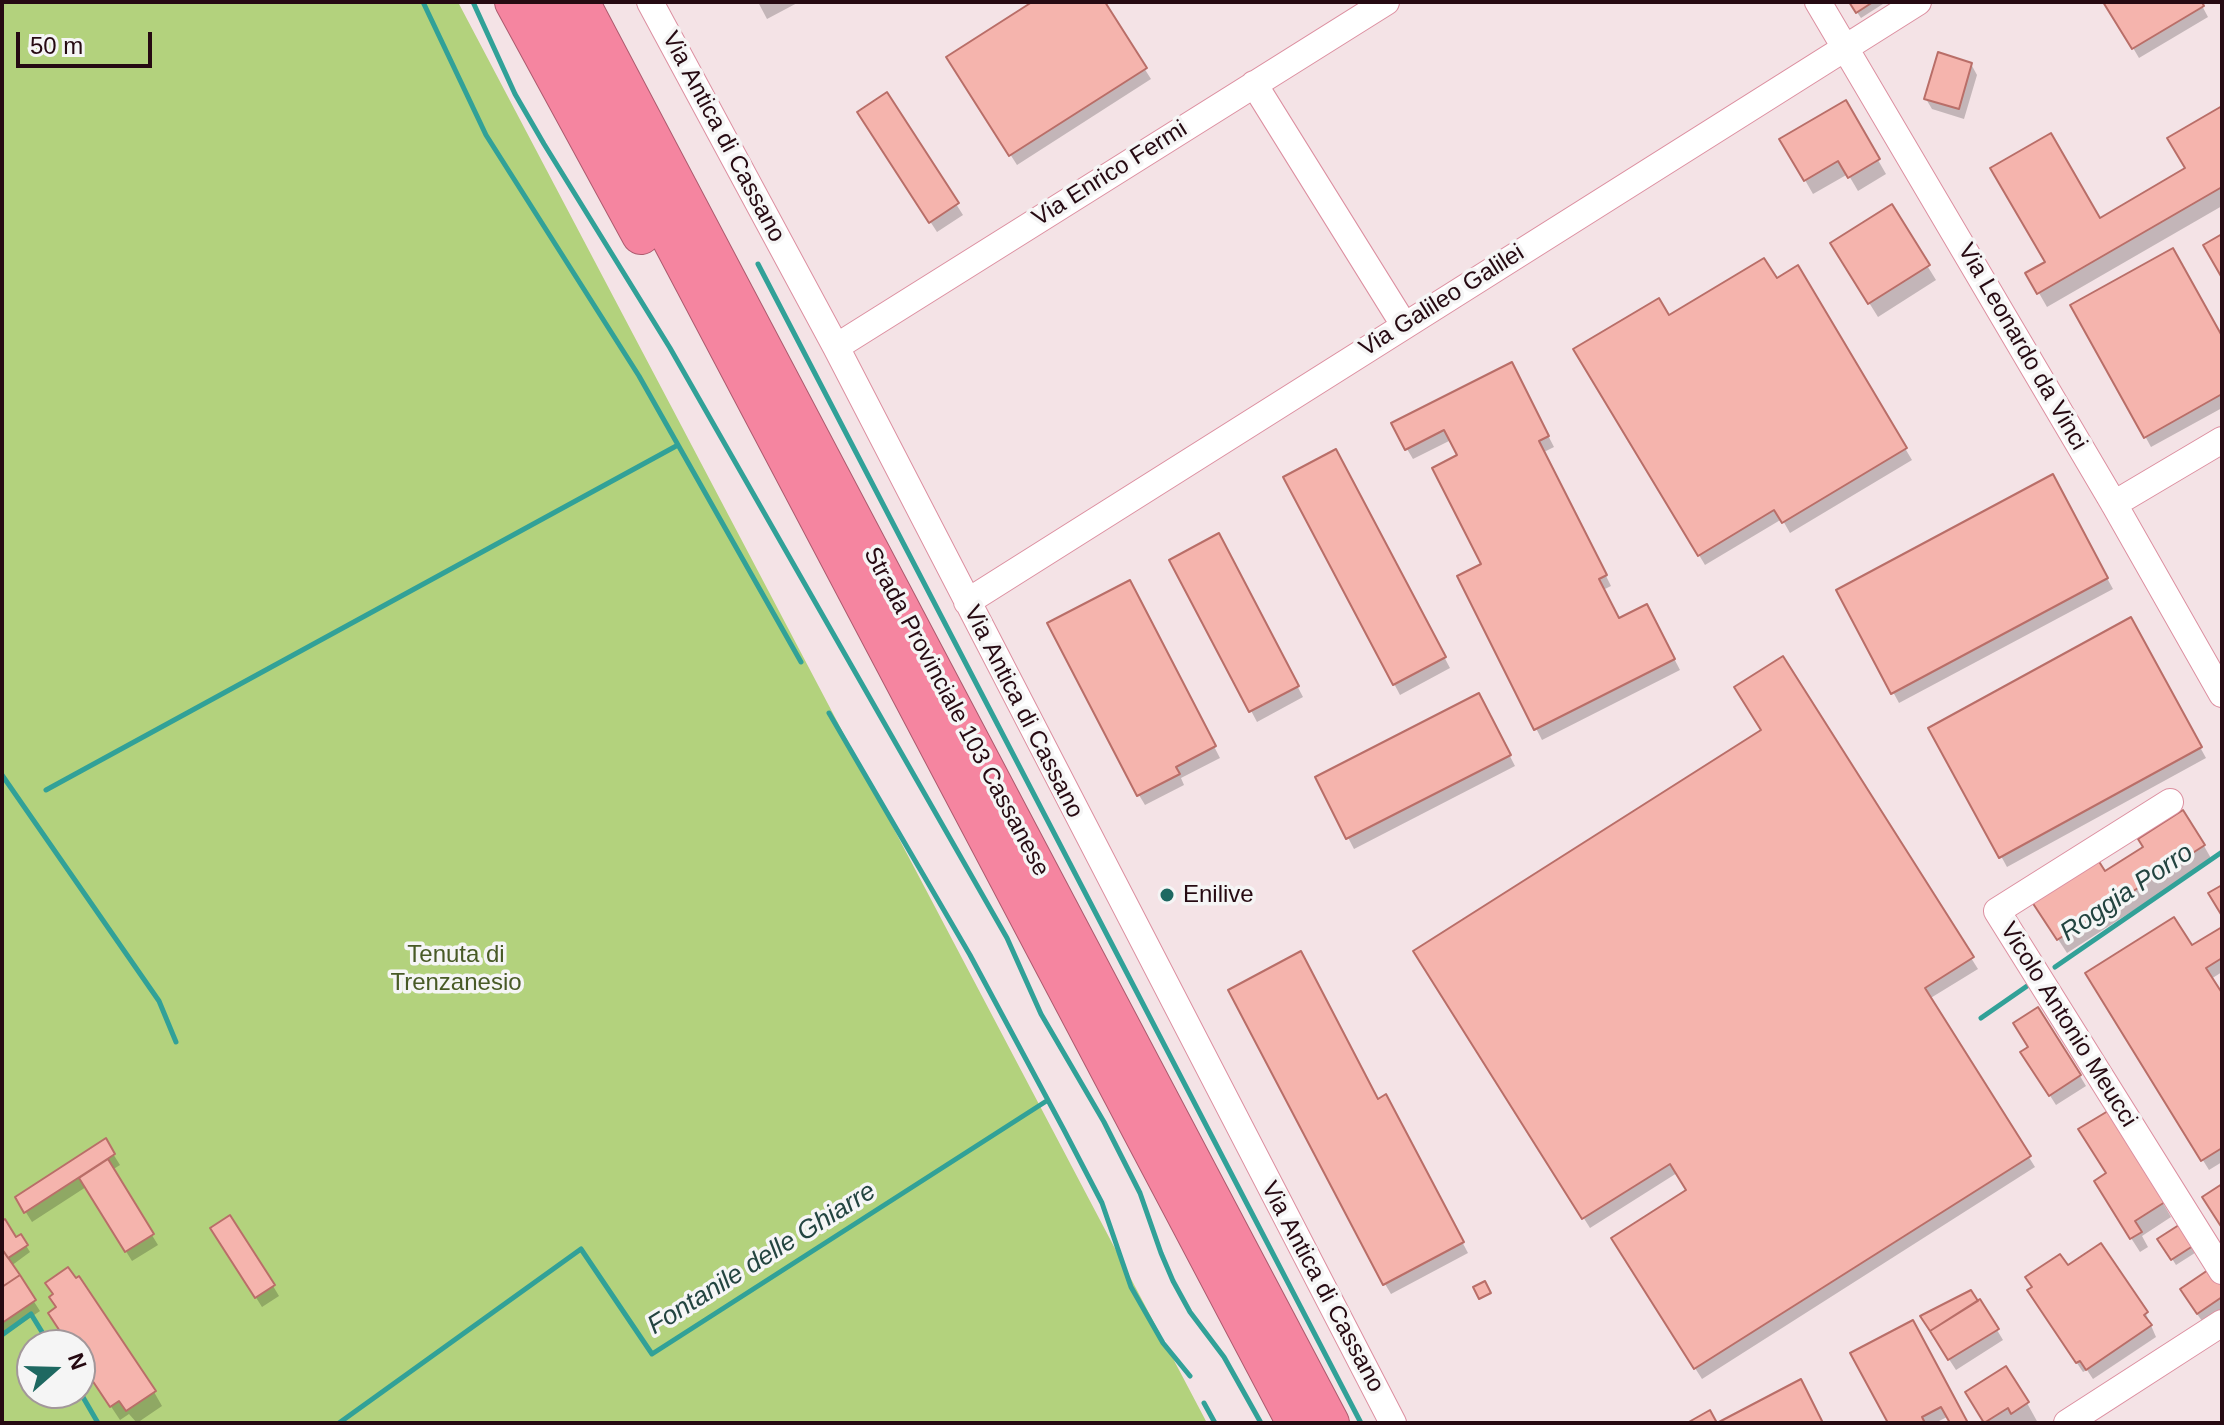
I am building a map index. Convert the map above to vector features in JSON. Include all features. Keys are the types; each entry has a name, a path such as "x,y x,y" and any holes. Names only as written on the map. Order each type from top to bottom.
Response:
{"highway":[{"path":"514,2 589,143 858,624 1010,879"},
{"name":"Strada Provinciale 103 Cassanese","path":"546,2 1296,1423"},
{"name":"Strada Provinciale 103 Cassanese","path":"580,2 1330,1423"},
{"path":"610,2 736,244 961,696 1012,818"}],"street":[{"name":"Via Antica di Cassano","path":"650,2 836,347 1393,1423"},
{"name":"Via Enrico Fermi","path":"836,347 1386,2"},
{"name":"Via Leonardo da Vinci","path":"1818,2 2114,504 2222,694"},
{"name":"Via Galileo Galilei","path":"967,602 1918,2"},
{"path":"1254,84 1404,325"},
{"path":"2114,504 2222,440"},
{"name":"Vicolo Antonio Meucci","path":"2170,802 1997,911 2222,1271"},
{"path":"2067,1423 2222,1323"}],"green space":[{"name":"Tenuta di Trenzanesio","path":"2,2 458,2 1207,1423 2,1423"}],"building":[{"path":"1032,2 1105,2 1147,68 1009,156 946,57"},
{"path":"1849,2 1873,2 1856,13"},
{"path":"2103,2 2202,2 2204,6 2132,49"},
{"path":"1938,52 1972,63 1959,109 1924,99"},
{"path":"887,92 959,203 929,223 857,112"},
{"path":"1846,100 1880,159 1848,178 1838,161 1804,181 1779,139"},
{"path":"2222,106 2222,187 2037,294 2025,273 2045,262 1990,168 2051,133 2100,218 2185,168 2167,138"},
{"path":"1892,204 1930,265 1868,304 1830,243"},
{"path":"2222,234 2222,278 2203,245"},
{"path":"2173,248 2222,336 2222,394 2144,438 2070,305"},
{"path":"1764,258 1777,278 1798,265 1907,448 1782,523 1774,510 1698,556 1573,349 1659,298 1669,315"},
{"path":"1512,362 1549,436 1539,441 1607,575 1599,579 1619,618 1647,604 1675,659 1534,730 1457,576 1481,564 1432,468 1457,455 1444,430 1405,450 1391,423"},
{"path":"1336,449 1446,657 1393,685 1283,477"},
{"path":"2053,474 2108,578 1891,694 1836,590"},
{"path":"1219,533 1299,686 1249,712 1169,560"},
{"path":"1130,580 1216,746 1176,767 1180,774 1137,796 1047,623"},
{"path":"2131,617 2202,747 1999,858 1928,728"},
{"path":"1783,656 1974,957 1925,988 2031,1156 1694,1369 1611,1238 1686,1190 1670,1164 1582,1219 1413,951 1761,730 1734,687"},
{"path":"1479,693 1511,755 1346,839 1315,777"},
{"path":"2183,810 2205,845 2057,940 2032,902 2098,860 2105,871 2143,847 2138,839"},
{"path":"2222,885 2222,916 2208,893"},
{"path":"2174,917 2192,945 2222,927 2222,958 2206,968 2222,993 2222,1148 2201,1161 2085,973"},
{"path":"1301,951 1378,1099 1386,1094 1464,1242 1383,1285 1228,990"},
{"path":"2038,1007 2081,1075 2049,1096 2020,1052 2028,1047 2013,1023"},
{"path":"2108,1111 2165,1202 2135,1221 2142,1232 2130,1239 2094,1181 2106,1173 2078,1129"},
{"path":"106,1138 115,1154 24,1213 15,1197"},
{"path":"108,1159 154,1234 125,1252 79,1178"},
{"path":"2222,1184 2222,1228 2202,1197"},
{"path":"230,1215 275,1285 255,1298 210,1228"},
{"path":"5,1219 16,1237 21,1234 28,1245 8,1258 2,1249 2,1221"},
{"path":"2182,1223 2196,1244 2171,1260 2157,1239"},
{"path":"2101,1243 2148,1312 2144,1315 2152,1325 2086,1370 2080,1361 2076,1363 2027,1290 2032,1287 2025,1277 2060,1254 2068,1265"},
{"path":"2,1249 20,1275 2,1287"},
{"path":"68,1267 76,1278 79,1276 156,1391 126,1411 119,1401 110,1407 96,1386 96,1329 58,1329 48,1313 56,1307 49,1297 53,1294 45,1283"},
{"path":"2211,1268 2222,1284 2222,1297 2197,1314 2180,1289"},
{"path":"20,1275 36,1300 2,1323 2,1287"},
{"path":"1485,1281 1491,1293 1479,1299 1473,1287"},
{"path":"1971,1290 1978,1301 1930,1331 1920,1316"},
{"path":"1980,1299 1999,1329 1948,1360 1930,1331"},
{"path":"1913,1320 1968,1423 1950,1423 1941,1407 1922,1417 1925,1423 1888,1423 1850,1353"},
{"path":"2006,1366 2029,1402 2011,1414 2008,1408 1984,1423 1965,1392"},
{"path":"1801,1379 1823,1423 1717,1423"},
{"path":"1710,1410 1717,1423 1687,1423"}],"waterway":[{"path":"423,2 486,135 639,376 801,662"},
{"path":"473,2 515,94 670,348 1007,938 1041,1014 1104,1122 1140,1193 1173,1281 1190,1312 1224,1357 1261,1423"},
{"path":"758,264 1361,1423"},
{"path":"46,790 678,445"},
{"path":"829,713 970,955 1064,1130 1102,1203 1131,1287 1163,1343 1190,1376"},
{"path":"2,775 159,1001 176,1042"},
{"name":"Roggia Porro","path":"2055,967 2222,852"},
{"name":"Roggia Porro","path":"1981,1018 2030,984"},
{"name":"Fontanile delle Ghiarre","path":"339,1423 581,1249 652,1354 1048,1100"},
{"path":"2,1335 31,1314 40,1329"},
{"path":"1204,1403 1215,1423"},
{"path":"90,1409 98,1423"}],"place":[{"name":"Enilive","path":"1167,895"}]}
